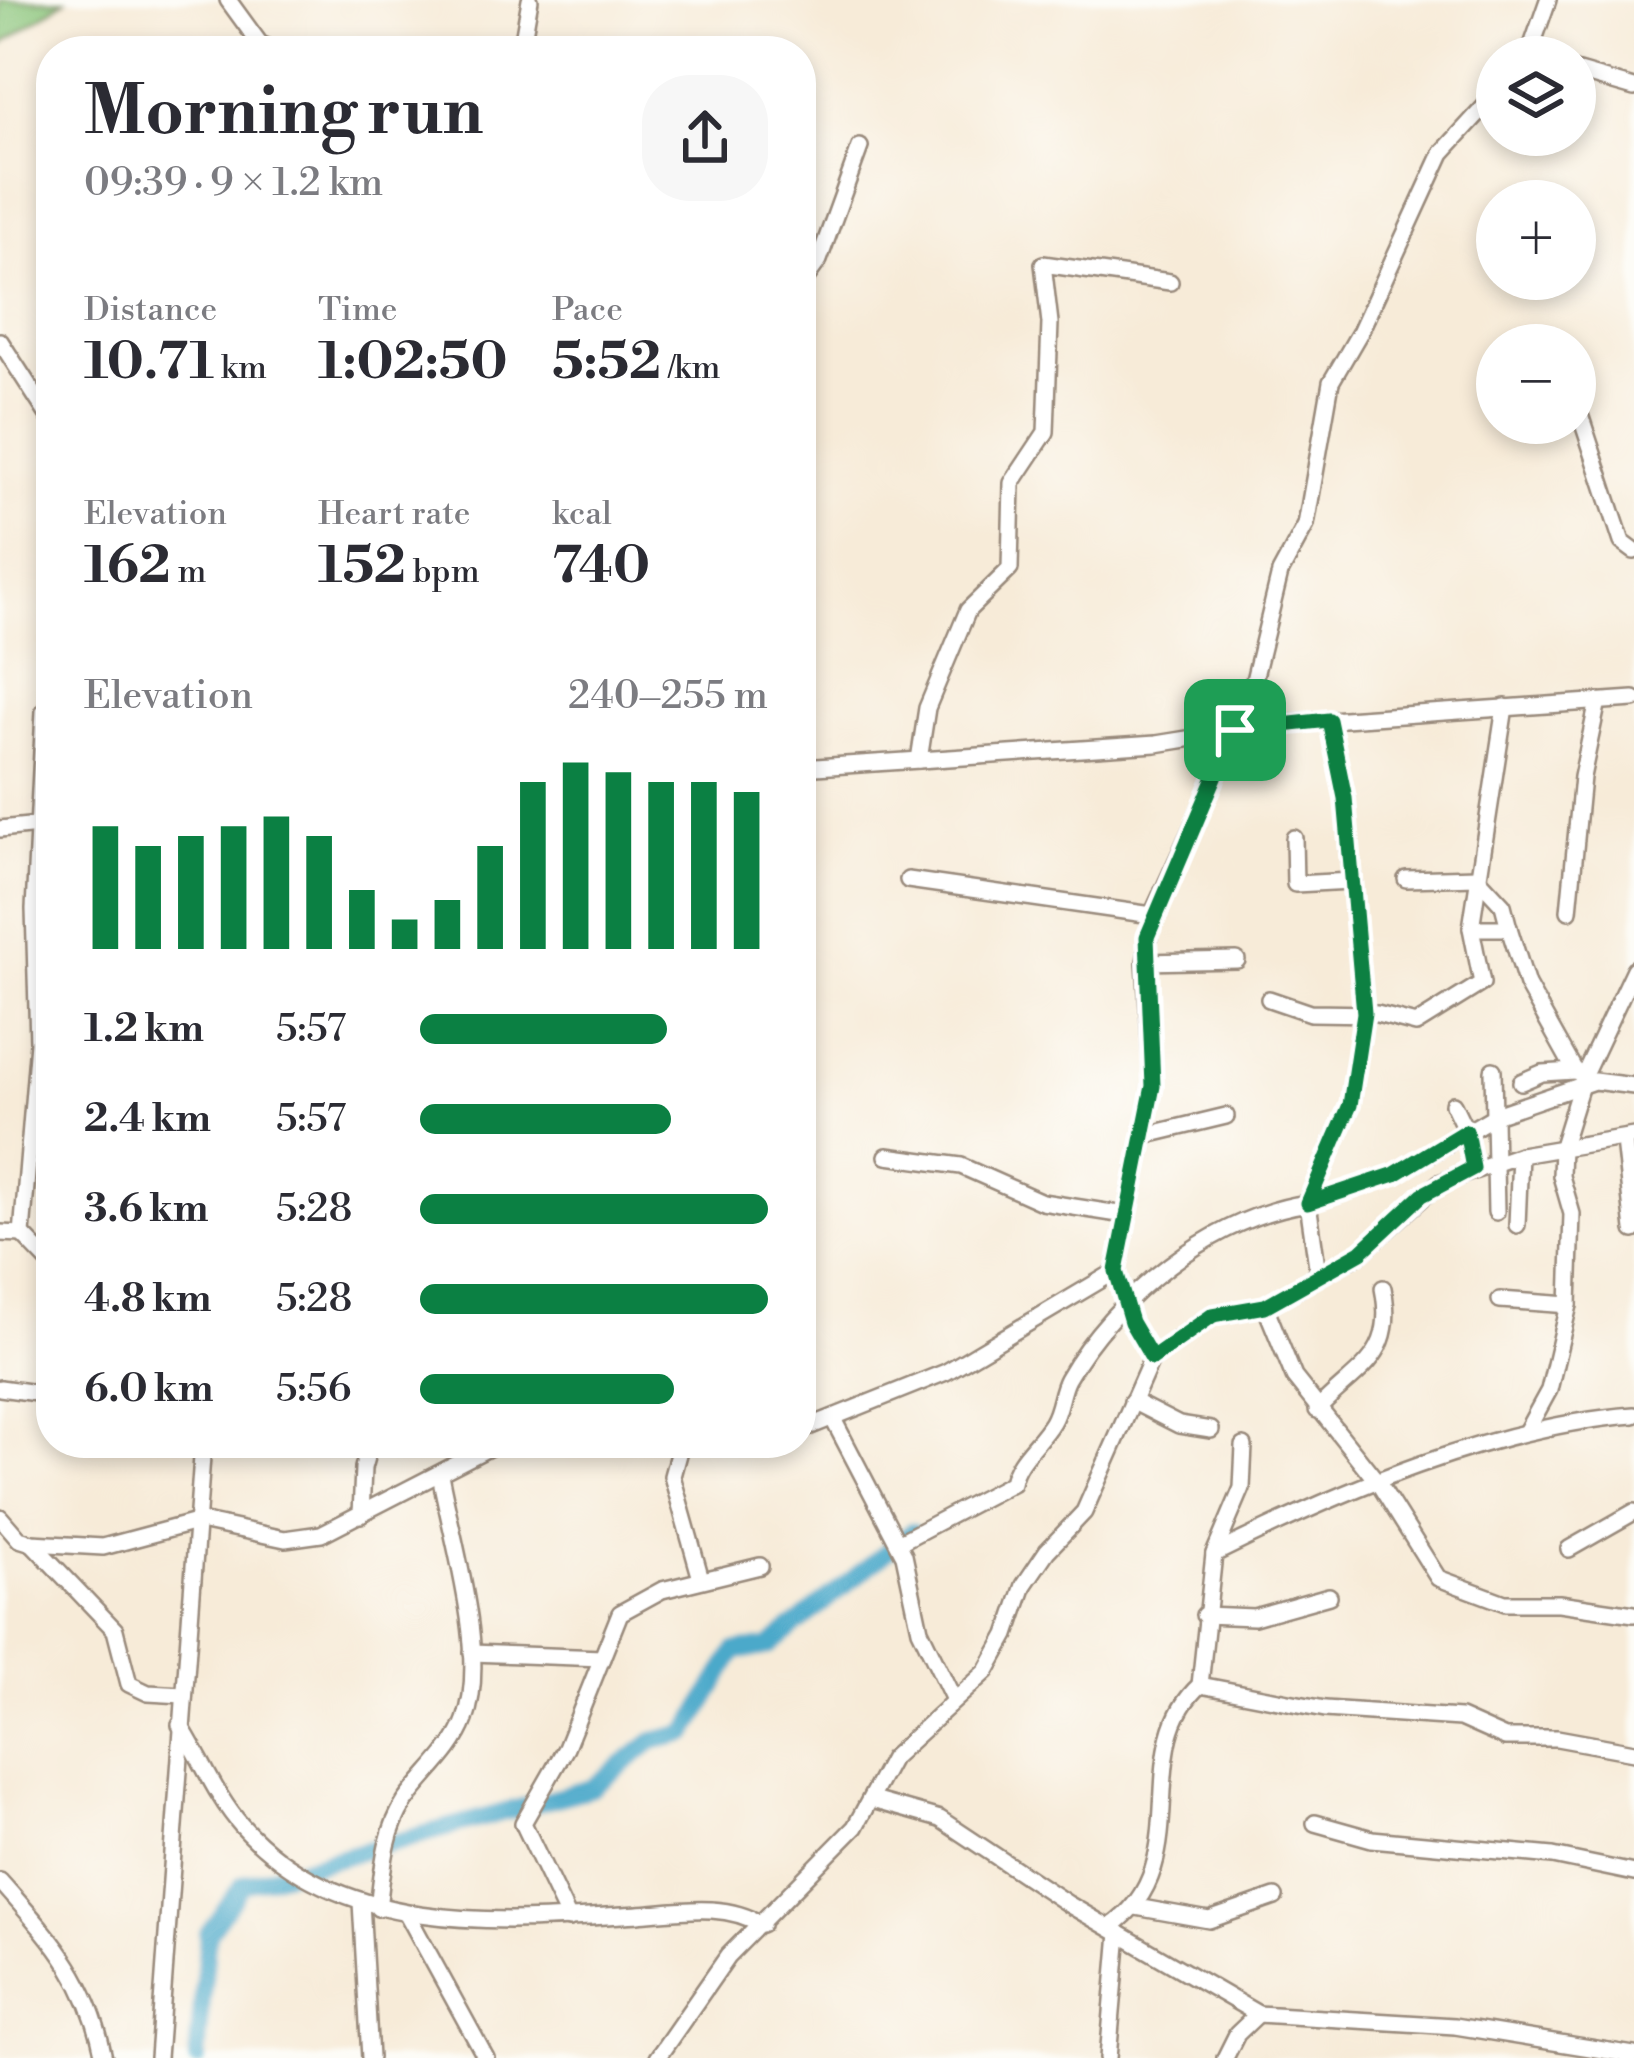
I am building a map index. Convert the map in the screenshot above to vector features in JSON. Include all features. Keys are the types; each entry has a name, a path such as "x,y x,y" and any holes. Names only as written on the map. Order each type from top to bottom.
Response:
{"street":[{"path":"228,0 254,36"},
{"path":"524,36 530,0"},
{"path":"1537,36 1549,0"},
{"path":"1596,77 1634,88"},
{"path":"1152,1358 1116,1271 1125,1215 1147,1135 1154,1065 1144,962 1152,915 1248,705 1280,573 1306,525 1331,382 1360,332 1381,276 1442,153 1476,116"},
{"path":"816,264 860,147"},
{"path":"919,760 927,708 968,610 1010,569 1012,483 1046,432 1050,323 1042,264 1073,264 1170,282"},
{"path":"0,341 36,397"},
{"path":"1590,444 1622,542 1634,551"},
{"path":"816,768 1156,743 1329,720 1634,699"},
{"path":"1569,910 1582,777 1598,701"},
{"path":"1269,999 1310,1013 1364,1013 1416,1024 1474,990 1482,978 1472,928 1477,877 1505,707"},
{"path":"1318,1273 1308,1203 1350,1105 1364,1013 1345,798 1329,720"},
{"path":"0,829 36,825"},
{"path":"1294,838 1294,884 1352,881"},
{"path":"1406,878 1477,877 1503,905 1526,985 1580,1076"},
{"path":"908,880 1152,915"},
{"path":"36,895 36,1013"},
{"path":"1472,928 1509,928"},
{"path":"1144,962 1237,960"},
{"path":"1527,1430 1549,1390 1569,1305 1572,1214 1561,1176 1562,1146 1580,1076 1634,969"},
{"path":"1493,1070 1498,1114 1496,1212"},
{"path":"1521,1082 1542,1072 1634,1086"},
{"path":"22,1234 36,1076"},
{"path":"898,1544 1012,1484 1013,1471 1050,1425 1065,1381 1125,1302 1208,1240 1275,1210 1395,1174 1498,1114 1580,1076"},
{"path":"1453,1104 1466,1131 1473,1168"},
{"path":"1147,1135 1226,1116"},
{"path":"657,2058 728,1956 828,1860 872,1800 892,1758 994,1661 1024,1586 1047,1550 1084,1512 1152,1358 1213,1315 1265,1306 1361,1252 1422,1195 1497,1160 1562,1146 1629,1139 1633,1220"},
{"path":"1517,1225 1520,1155"},
{"path":"887,1156 961,1166 1042,1202 1125,1215"},
{"path":"0,1233 22,1234 36,1248"},
{"path":"816,1425 946,1372 1116,1271"},
{"path":"1316,1409 1366,1368 1387,1334 1383,1288"},
{"path":"1500,1300 1569,1305"},
{"path":"1265,1306 1294,1377 1379,1484 1438,1578 1505,1604 1559,1604 1634,1614"},
{"path":"0,1388 36,1393"},
{"path":"1132,1401 1179,1425 1211,1430"},
{"path":"1214,1554 1450,1452 1527,1430 1634,1415"},
{"path":"833,1419 898,1544 916,1618 954,1700"},
{"path":"1108,2058 1115,1930 1136,1907 1160,1852 1164,1780 1177,1716 1200,1685 1214,1554 1242,1487 1244,1447"},
{"path":"158,2058 202,1458"},
{"path":"361,1515 365,1458"},
{"path":"32,1543 121,1546 200,1521 285,1539 321,1534 470,1458"},
{"path":"677,1458 672,1476 701,1579"},
{"path":"370,2058 370,1905 387,1838 404,1804 460,1733 468,1714 472,1653 440,1474"},
{"path":"1569,1549 1634,1512"},
{"path":"0,1517 8,1529 32,1543 115,1630 129,1684 148,1693 183,1695"},
{"path":"568,1919 523,1823 566,1748 620,1613 662,1590 760,1566"},
{"path":"1204,1615 1254,1617 1329,1596"},
{"path":"472,1653 602,1658"},
{"path":"1200,1685 1325,1709 1460,1718 1505,1738 1557,1738 1634,1752"},
{"path":"180,1725 242,1826 320,1886 370,1905 407,1914 568,1919 710,1911 744,1914 762,1925"},
{"path":"872,1800 940,1819 1258,2014 1436,2024 1634,2055"},
{"path":"1315,1823 1372,1839 1553,1856 1634,1873"},
{"path":"0,1881 75,1970 97,2021 104,2058"},
{"path":"1136,1907 1209,1920 1275,1898"},
{"path":"407,1914 485,2058"},
{"path":"1225,2058 1237,2034 1258,2014"}],"green space":[{"path":"0,0 65,0 0,46"}],"waterway":[{"path":"197,2058 208,1933 243,1884 592,1788 653,1741 687,1733 735,1651 768,1647 911,1532"}],"route":[{"path":"1329,720 1345,798 1364,1013 1350,1105 1308,1203 1395,1174 1466,1131 1473,1168 1422,1195 1361,1252 1265,1306 1213,1315 1152,1358 1131,1322 1116,1271 1125,1215 1147,1135 1153,1086 1144,962 1147,937 1152,915 1196,826 1235,730 1329,720"}]}
